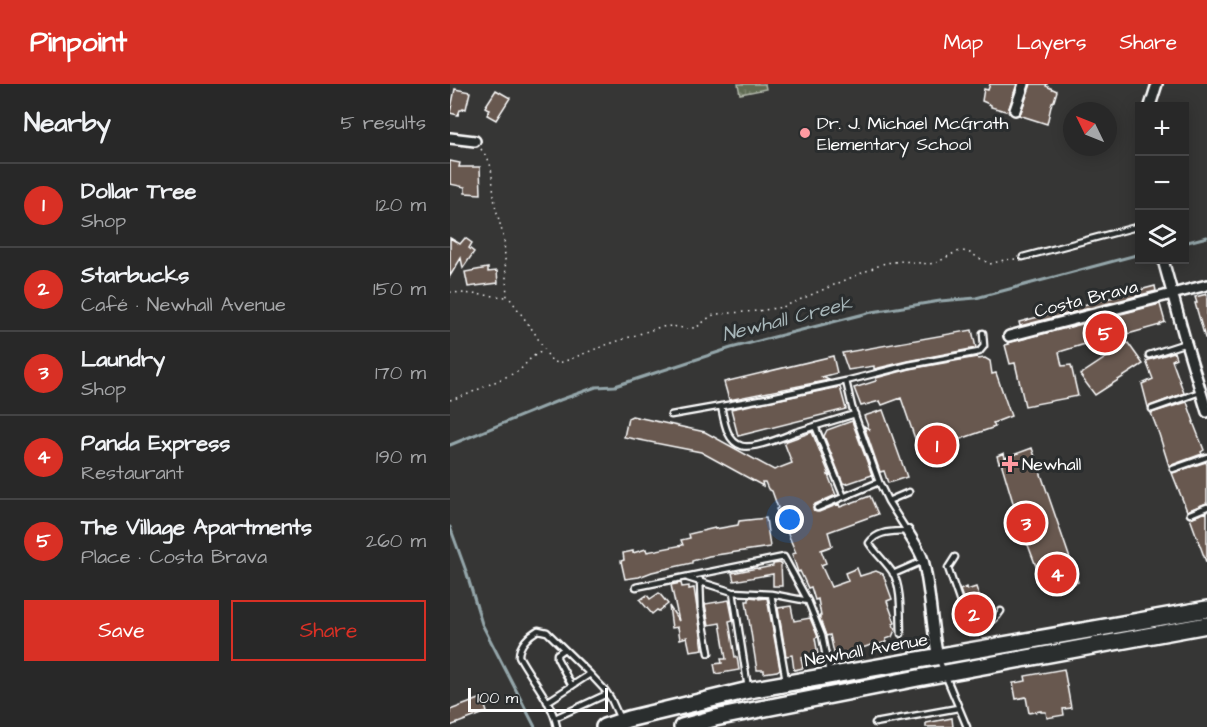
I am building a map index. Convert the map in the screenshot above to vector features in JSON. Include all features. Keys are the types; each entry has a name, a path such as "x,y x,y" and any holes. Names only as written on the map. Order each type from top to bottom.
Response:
{"main road":[{"name":"Newhall Avenue","path":"682,727 715,718 944,673 1122,633 1207,609"},
{"name":"Newhall Avenue","path":"604,727 749,690 938,657 1122,633 1207,625"}],"street":[{"path":"1015,110 1024,84"},
{"path":"1151,102 1157,84"},
{"path":"450,138 476,141"},
{"path":"1164,264 1207,412"},
{"name":"Costa Brava","path":"1009,336 1207,285"},
{"path":"907,531 923,561 938,657"}],"lane":[{"path":"1023,257 1135,227"},
{"path":"671,415 980,352 984,346 983,333"},
{"path":"1149,356 1186,343"},
{"path":"846,381 879,482 907,531 883,533 873,537 869,543 893,574 898,586 901,634"},
{"path":"1152,409 1200,392"},
{"path":"721,406 726,430 731,438 741,446 774,440 855,414"},
{"path":"815,426 844,496"},
{"path":"1173,469 1207,457"},
{"path":"817,508 879,482"},
{"path":"888,501 909,492"},
{"path":"1190,514 1207,507"},
{"path":"636,587 784,557 808,601 822,636 830,676"},
{"path":"955,557 948,568 966,620 971,624 981,626 997,619 1001,611"},
{"path":"893,574 923,561"},
{"path":"699,574 701,608 709,653"},
{"path":"686,577 733,592 771,594 808,601"},
{"path":"733,592 749,690"},
{"path":"771,594 786,684"},
{"path":"557,727 547,702 519,656 519,649 532,633 538,630 547,632 591,674 607,694 621,721"},
{"path":"564,649 557,654 557,658 572,686"},
{"path":"938,657 967,727"},
{"path":"547,702 591,674"},
{"path":"555,718 607,694"},
{"path":"875,723 958,708"}],"path":[{"path":"476,141 491,167 495,205 504,239 507,297"},
{"path":"450,292 507,297 534,332 550,359 557,363 660,327 672,326 688,329 697,327 717,314 783,307 885,262 936,263 956,252 963,251 990,264 1023,257"},
{"path":"450,400 519,371 532,357 544,349"}],"green space":[{"path":"738,84 765,84 766,89 740,94"}],"building":[{"path":"990,84 1017,84 1009,112 991,107 982,101 984,89 988,90"},
{"path":"1031,84 1047,84 1046,86 1057,91 1047,124 1019,115"},
{"path":"455,89 470,92 466,109 460,110 458,115 450,113"},
{"path":"496,90 510,98 496,120 487,115 490,110 485,107"},
{"path":"450,161 460,163 459,167 480,167 481,194 465,193 465,187 450,184"},
{"path":"450,238 460,244 465,238 472,243 469,248 474,252 463,268 461,258 450,276"},
{"path":"488,268 488,272 497,271 498,283 468,287 465,272"},
{"path":"1155,286 1156,291 1020,326 1019,322"},
{"path":"1207,294 1207,337 1205,338 1195,297"},
{"path":"1160,304 1165,322 1160,325 1059,352 1062,366 1071,365 1078,396 1025,406 1015,363 1010,364 1005,345"},
{"path":"972,330 976,348 874,369 874,366 848,370 842,353"},
{"path":"1128,343 1143,364 1095,395 1080,375"},
{"path":"1174,352 1176,358 1172,360 1184,393 1148,407 1142,384 1153,379 1146,361"},
{"path":"833,356 837,373 822,377 829,380 729,400 724,382"},
{"path":"977,357 990,361 992,374 996,373 1011,416 993,423 995,427 920,453 901,398 882,405 880,401 861,406 854,388 876,381 876,378 910,369"},
{"path":"840,387 846,409 738,436 731,409"},
{"path":"1187,402 1204,450 1202,454 1169,466 1151,413"},
{"path":"883,410 907,477 888,483 884,471 880,472 864,426 869,429 864,416"},
{"path":"632,416 705,432 774,470 792,463 784,442 812,432 836,495 815,504 814,511 819,512 839,504 840,507 870,496 878,514 828,532 832,546 821,550 826,563 821,565 831,587 848,581 845,573 857,568 860,576 876,571 883,574 892,599 887,601 895,623 892,637 886,639 886,642 857,650 858,658 836,662 830,635 826,636 819,616 821,616 818,599 815,600 811,587 808,588 800,571 798,572 792,554 796,553 785,527 782,528 772,491 768,489 765,482 762,482 763,486 701,452 624,437 628,418"},
{"path":"852,421 872,475 846,484 843,483 824,436 827,430"},
{"path":"1032,448 1078,582 1056,590 1055,586 1048,588 1042,573 1039,574 997,456 1004,453 1005,458"},
{"path":"1206,462 1207,503 1187,511 1172,473"},
{"path":"1207,512 1207,561 1206,562 1190,518"},
{"path":"766,518 770,547 709,556 692,561 692,563 625,579 621,561 624,560 623,553 646,549 647,552 683,545 681,540 690,538 689,534 738,525 739,521"},
{"path":"781,563 782,586 773,586 773,574 734,581 732,573"},
{"path":"681,583 682,587 694,588 703,649 690,651 687,637 680,639 678,627 672,628 669,606 679,621 671,585"},
{"path":"966,587 967,590 976,587 985,619 977,620 970,617 960,590"},
{"path":"659,593 668,604 652,614 640,600 647,595 650,599"},
{"path":"749,597 767,598 780,669 777,671 764,673 764,670 757,670 746,601 749,601"},
{"path":"729,600 733,620 729,621 739,670 716,674 714,664 722,663 721,659 726,659 720,623 709,625 705,604"},
{"path":"791,606 794,621 810,618 818,637 815,638 818,655 801,658 803,668 794,670 792,655 786,656 778,608"},
{"path":"1064,669 1071,708 1063,709 1064,715 1047,718 1046,712 1029,713 1026,697 1016,699 1013,683 1026,681 1025,676"},
{"path":"482,698 487,712 450,726 450,710"},
{"path":"952,718 953,727 926,727 926,723"}],"waterway":[{"name":"Newhall Creek","path":"1189,242 1207,237"},
{"name":"Newhall Creek","path":"450,445 596,387 615,386 731,348 872,312 940,301 976,298 1135,255"},
{"path":"450,527 482,624 535,727"}],"place":[{"name":"Dr. J. Michael McGrath Elementary School","path":"805,133"},
{"name":"The Village Apartments","path":"1105,333"},
{"name":"Dollar Tree","path":"937,445"},
{"name":"Newhall","path":"1010,464"},
{"name":"Laundry","path":"1026,523"},
{"name":"Panda Express","path":"1057,574"},
{"name":"Starbucks","path":"974,614"}]}
